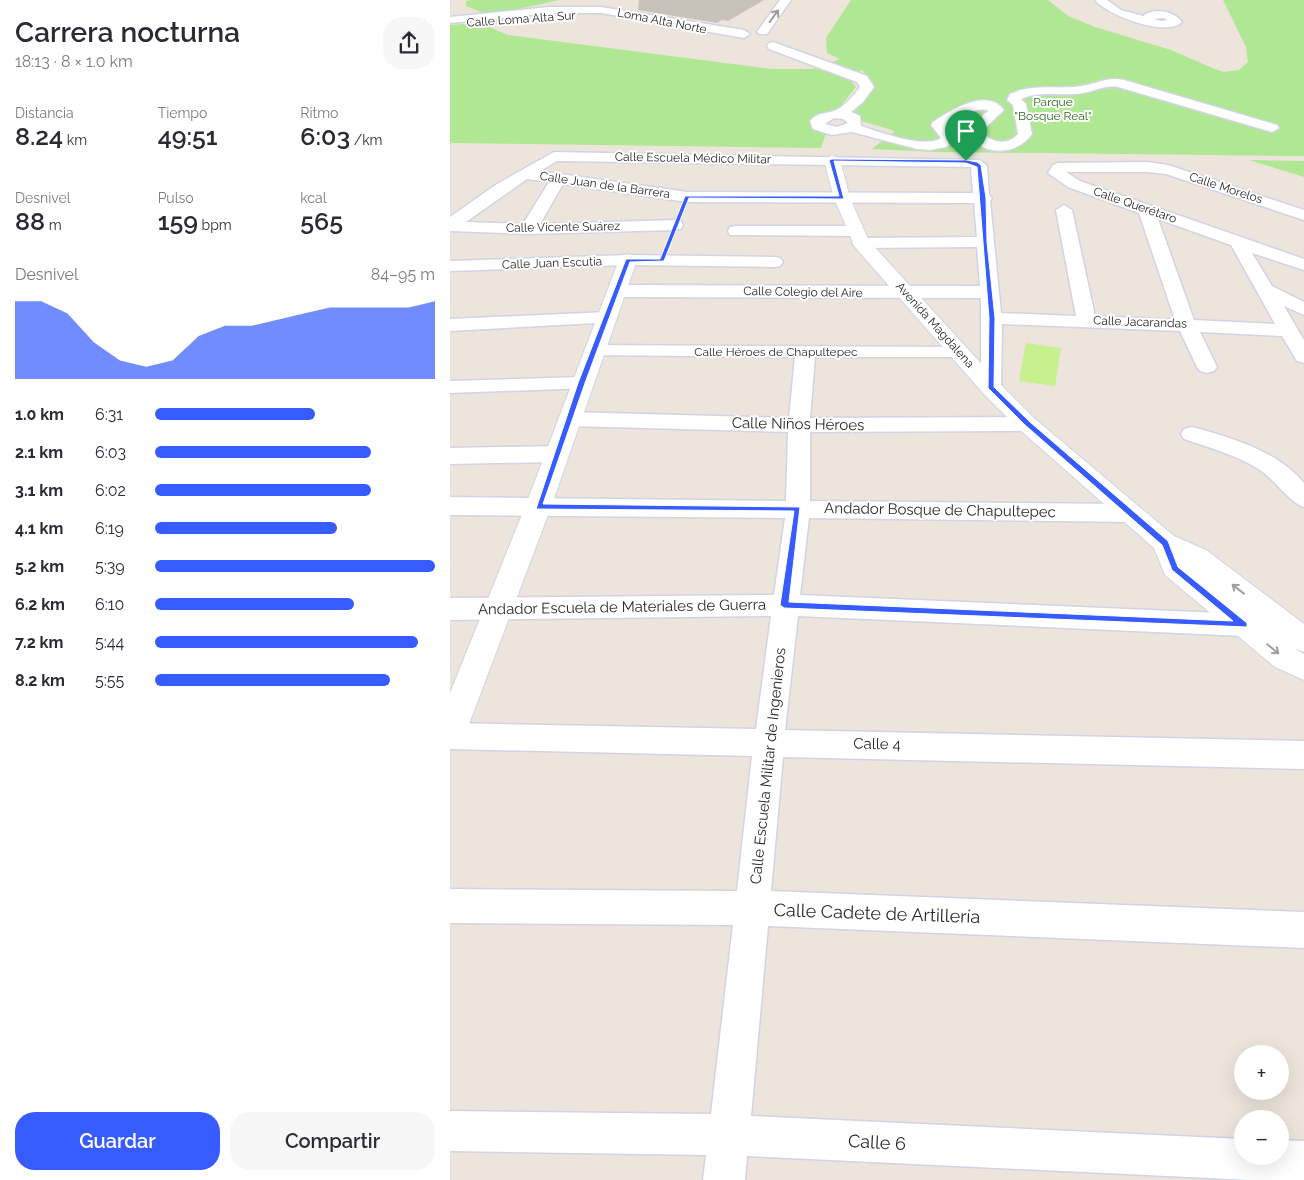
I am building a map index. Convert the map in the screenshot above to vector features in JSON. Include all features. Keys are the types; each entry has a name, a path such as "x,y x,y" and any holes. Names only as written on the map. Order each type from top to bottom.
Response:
{"main road":[{"name":"Avenida Magdalena","path":"832,160 842,198 858,237 991,388 1027,424 1165,543 1197,557 1304,640"},
{"path":"450,734 538,507 628,260"},
{"name":"Avenida Magdalena","path":"1165,543 1175,568 1285,658 1304,668"}],"street":[{"path":"766,47 780,39 774,34 763,32 786,0"},
{"path":"1100,0 1117,12 1146,20 1146,17 1154,15 1175,13"},
{"name":"Loma Alta Norte","path":"597,13 634,2"},
{"name":"Calle Loma Alta Sur","path":"450,20 549,10 597,13"},
{"name":"Loma Alta Norte","path":"597,13 740,41 763,32"},
{"name":"Calle Loma Alta Sur","path":"450,24 530,16 597,13"},
{"path":"766,47 862,79 866,87 863,93 840,114"},
{"path":"852,128 855,125 855,119 840,114 823,117 817,124 822,128 834,131 852,128 906,143 933,146 942,144 949,139 938,125 972,106 987,104 997,110 978,127 977,136 991,144 1010,146 1017,144 1025,134 1023,98 1039,90 1079,90 1098,82 1110,81 1272,128"},
{"name":"Calle Escuela Médico Militar","path":"526,174 554,156 975,163 980,166 984,198"},
{"name":"Calle Querétaro","path":"1147,167 1058,168 1056,172 1074,184 1304,265"},
{"name":"Calle Morelos","path":"1147,167 1168,170 1304,215"},
{"path":"450,225 526,174"},
{"name":"Calle Juan de la Barrera","path":"526,174 687,197 984,198"},
{"path":"528,229 559,178"},
{"path":"662,260 687,197"},
{"path":"984,198 984,242 992,318 991,388"},
{"path":"1146,208 1186,324 1207,367"},
{"path":"1064,210 1086,320"},
{"name":"Calle Vicente Suárez","path":"450,225 528,229 676,225"},
{"path":"736,231 984,242"},
{"path":"1237,241 1304,357"},
{"name":"Calle Juan Escutia","path":"450,266 628,260 774,262"},
{"path":"1264,289 1304,309"},
{"name":"Calle Colegio del Aire","path":"617,291 988,292"},
{"path":"450,325 607,318"},
{"name":"Calle Jacarandas","path":"992,318 1186,324 1288,330"},
{"name":"Calle Héroes de Chapultepec","path":"594,351 958,352"},
{"name":"Calle Escuela Militar de Ingenieros","path":"724,1180 784,605 798,508 799,425 805,353"},
{"path":"450,387 582,383"},
{"name":"Calle Niños Héroes","path":"569,419 799,425 1027,424"},
{"path":"1192,434 1255,456 1279,472 1304,499"},
{"path":"450,456 556,454"},
{"name":"Andador Bosque de Chapultepec","path":"450,506 798,508 1130,513"},
{"name":"Andador Escuela de Materiales de Guerra","path":"450,608 784,605 1244,625"},
{"name":"Calle 4","path":"450,734 1304,755"},
{"name":"Calle Cadete de Artillería","path":"450,906 753,908 1304,930"},
{"name":"Calle 6","path":"450,1131 730,1135 1304,1162"}],"green space":[{"name":"Parque \"Bosque Real\"","path":"559,0 514,10 508,19 489,27 508,35 772,69 813,69 840,59 827,53 826,38 851,0 1048,0 1068,16 1095,27 1171,50 1224,72 1239,70 1248,62 1246,47 1223,0 1304,0 1304,156 936,152 872,149 895,131 862,121 851,114 865,99 871,81 862,70 849,79 856,87 839,108 810,120 811,128 826,133 821,148 450,143 450,25 489,22 481,12 466,6 466,1"},
{"path":"1249,160 1304,161 1304,177"},
{"path":"1026,343 1061,348 1055,386 1019,381"}],"building":[{"path":"639,0 764,0 728,21 722,20 717,23 638,10"}],"route":[{"path":"832,160 966,161 980,166 984,198 984,242 992,318 991,388 1027,424 1165,543 1175,568 1244,625 784,605 798,508 538,507 628,260 662,260 687,197 842,198 832,160"}]}
